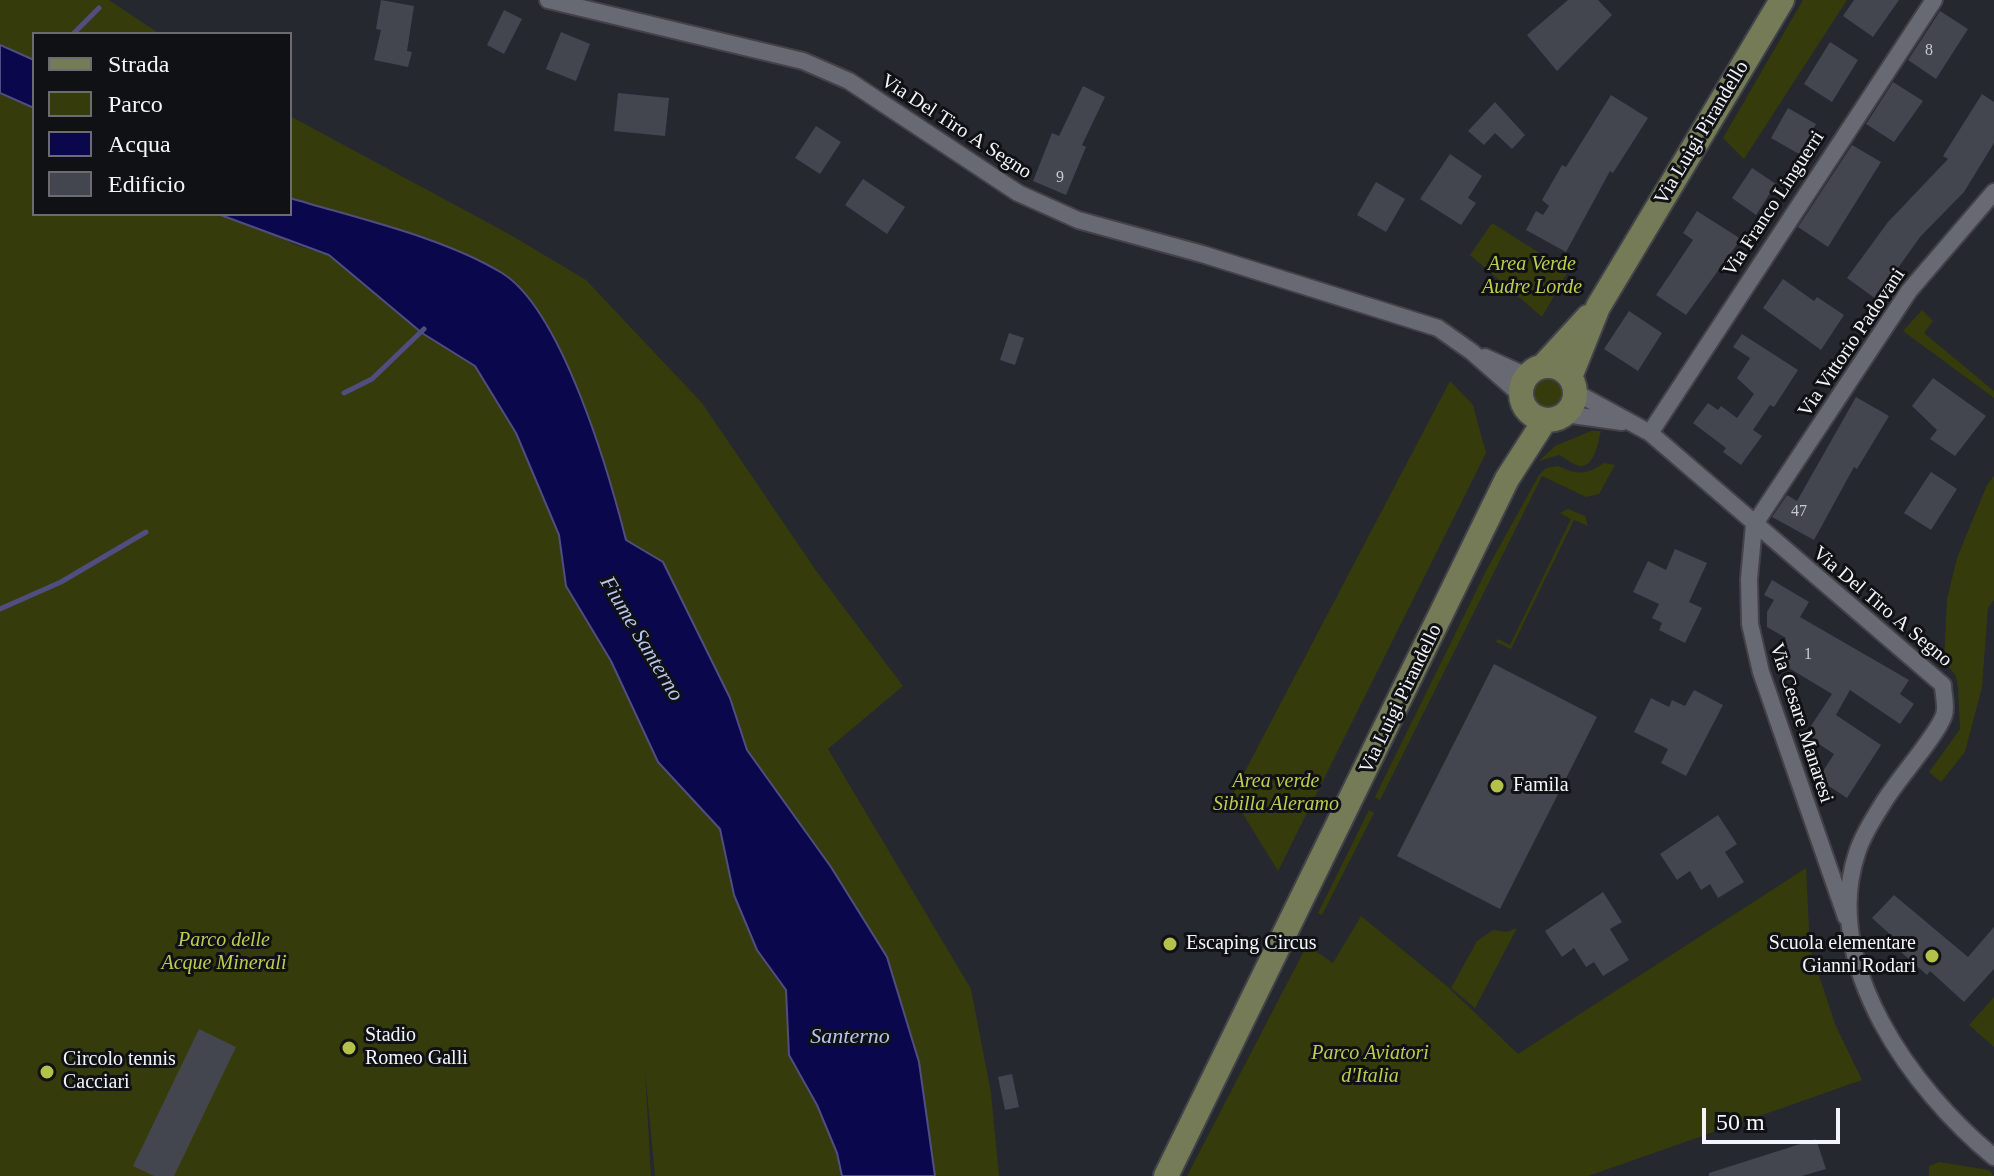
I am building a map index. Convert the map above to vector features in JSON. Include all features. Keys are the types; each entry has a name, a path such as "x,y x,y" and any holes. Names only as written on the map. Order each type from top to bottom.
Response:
{"street":[{"name":"Via Del Tiro A Segno","path":"548,0 803,61 849,81 1018,193 1078,220 1202,254 1438,328 1538,397 1634,423"},
{"name":"Via Luigi Pirandello","path":"1166,1176 1507,479 1538,397 1598,307 1782,0"},
{"name":"Via Franco Linguerri","path":"1650,433 1934,0"},
{"name":"Via Vittorio Padovani","path":"1754,525 1909,291 1994,192"},
{"name":"Via Luigi Pirandello","path":"1538,397 1574,400 1573,384 1598,307"},
{"path":"1538,397 1558,368 1573,384"},
{"name":"Via Del Tiro A Segno","path":"1573,384 1650,433 1943,685 1945,715 1882,804 1857,853 1850,888 1849,926 1882,1024 1912,1074 1941,1109 1994,1157"},
{"name":"Via Cesare Manaresi","path":"1754,525 1749,579 1750,624 1761,672 1849,926"}],"green space":[{"path":"0,0 109,0 157,32 32,32 32,59 0,45"},
{"path":"1803,0 1847,0 1744,159 1723,138"},
{"name":"Parco delle Acque Minerali","path":"0,93 32,107 32,216 224,216 267,230 295,245 329,255 422,333 475,366 516,433 559,535 566,586 611,661 658,762 720,828 734,895 757,950 786,990 789,1055 817,1105 837,1153 842,1176 655,1176 645,1071 651,1176 0,1176"},
{"path":"292,117 509,234 586,280 702,403 817,572 903,686 828,749 971,989 991,1093 999,1176 935,1176 919,1062 887,957 831,867 747,750 730,698 663,562 626,540 608,475 580,395 544,321 524,292 502,273 453,249 292,199"},
{"name":"Area Verde Audre Lorde","path":"1492,223 1568,271 1542,317 1470,255"},
{"path":"1922,310 1933,321 1924,333 1994,391 1994,398 1903,331"},
{"path":"1548,376 1560,381 1565,393 1560,405 1548,410 1536,405 1531,393 1536,381"},
{"name":"Area verde Sibilla Aleramo","path":"1450,381 1473,405 1486,453 1278,871 1232,796"},
{"path":"1591,431 1601,431 1594,455 1587,464 1576,465 1559,455 1539,461 1555,446"},
{"path":"1604,463 1615,465 1599,494 1586,497 1542,476 1380,800 1375,797 1486,571 1539,475 1546,468 1558,466 1581,472"},
{"path":"1994,476 1994,600 1988,608 1982,687 1965,752 1941,782 1929,772 1960,729 1956,676 1944,661 1947,599 1957,558 1987,485"},
{"path":"1568,509 1585,516 1588,526 1574,520 1511,649 1496,642 1498,639 1510,645 1571,519 1560,513"},
{"path":"1369,810 1374,813 1322,915 1318,913"},
{"name":"Parco Aviatori d'Italia","path":"1806,868 1810,948 1835,1024 1862,1080 1588,1176 1187,1176 1307,945 1333,963 1361,916 1448,987 1518,1054"},
{"path":"1517,928 1475,1008 1451,988 1477,941 1493,930 1507,932"},
{"path":"1994,997 1994,1047 1969,1025"},
{"path":"1939,1162 1989,1170 1994,1176 1929,1176 1929,1166"}],"water":[{"path":"0,45 32,59 32,107 0,93"},
{"name":"Santerno","path":"292,199 399,230 453,249 502,273 524,292 544,321 580,395 608,475 626,540 663,562 730,698 747,750 831,867 887,957 919,1062 935,1176 842,1176 837,1153 817,1105 789,1055 786,990 757,950 734,895 720,829 658,762 611,661 566,586 559,535 516,433 475,366 422,333 329,255 223,216 292,216"}],"building":[{"path":"381,0 414,6 407,51 412,52 408,67 374,60 381,30 376,29"},
{"path":"1568,0 1598,0 1612,15 1557,71 1527,35"},
{"path":"1854,0 1899,0 1873,37 1843,16"},
{"path":"504,10 522,19 504,54 487,45"},
{"path":"1940,11 1968,29 1936,79 1908,60"},
{"path":"561,32 590,44 576,81 546,69"},
{"path":"1830,42 1858,60 1832,102 1804,84"},
{"path":"1893,82 1923,101 1894,142 1866,124"},
{"path":"1083,86 1105,97 1082,145 1086,147 1066,195 1033,181 1052,133 1059,136"},
{"path":"618,93 669,98 665,136 614,131"},
{"path":"1982,94 1994,102 1994,143 1964,192 1920,237 1876,299 1847,278 1888,222 1948,159 1943,156"},
{"path":"1611,95 1648,118 1613,173 1610,171 1566,252 1526,230 1536,211 1543,215 1549,206 1542,200 1562,165 1566,167"},
{"path":"1495,102 1525,135 1512,149 1495,133 1484,145 1468,131"},
{"path":"1788,108 1816,124 1799,154 1771,138"},
{"path":"816,126 841,142 820,174 795,158"},
{"path":"1852,145 1881,162 1828,247 1798,227"},
{"path":"1450,154 1482,176 1468,198 1476,203 1461,225 1420,199"},
{"path":"1752,168 1776,184 1756,215 1732,198"},
{"path":"863,179 905,207 887,234 845,205"},
{"path":"1376,182 1405,199 1386,232 1357,215"},
{"path":"1697,211 1741,239 1686,315 1656,295 1693,240 1683,233"},
{"path":"1783,279 1814,301 1817,297 1844,315 1821,350 1763,308"},
{"path":"1629,311 1662,333 1638,371 1604,349"},
{"path":"1009,333 1024,338 1015,365 1000,360"},
{"path":"1742,334 1798,370 1774,407 1770,405 1753,430 1762,436 1741,465 1723,452 1726,448 1693,423 1708,403 1718,410 1721,406 1737,418 1754,394 1737,378 1750,358 1733,347"},
{"path":"1933,378 1986,416 1955,456 1930,439 1937,430 1912,406"},
{"path":"1856,397 1889,416 1857,469 1854,467 1814,540 1772,517 1787,495 1797,501"},
{"path":"1931,472 1957,489 1931,530 1904,513"},
{"path":"1675,549 1707,563 1689,602 1702,608 1685,643 1659,630 1662,623 1652,618 1659,604 1633,592 1648,561 1666,570"},
{"path":"1772,580 1809,602 1800,617 1909,680 1900,694 1914,704 1900,724 1850,690 1836,715 1881,745 1847,798 1818,779 1834,754 1805,735 1832,694 1774,659 1786,638 1767,627 1767,612 1774,600 1764,595"},
{"name":"Famila","path":"1494,664 1597,717 1500,909 1397,856"},
{"path":"1694,690 1723,705 1686,776 1661,763 1668,749 1634,732 1651,698 1669,707 1672,700 1685,706"},
{"path":"1718,815 1737,844 1725,852 1744,882 1718,898 1710,884 1701,890 1690,871 1677,880 1660,854"},
{"path":"1603,892 1622,922 1610,929 1629,960 1603,976 1594,962 1586,967 1574,948 1562,957 1545,931"},
{"path":"1894,895 1968,957 1994,927 1994,969 1964,1002 1930,971 1927,975 1901,952 1905,948 1872,918"},
{"path":"199,1029 236,1047 174,1176 154,1176 133,1166"},
{"path":"1012,1074 1019,1107 1005,1110 998,1077"},
{"path":"1816,1139 1826,1169 1802,1176 1709,1176 1709,1173"}],"waterway":[{"path":"75,32 99,8"},
{"path":"344,393 372,379 424,329"},
{"path":"0,609 61,582 146,532"}],"place":[{"name":"Famila","path":"1497,786"},
{"name":"Escaping Circus","path":"1170,944"},
{"name":"Scuola elementare Gianni Rodari","path":"1932,956"},
{"name":"Stadio Romeo Galli","path":"349,1048"},
{"name":"Circolo tennis Cacciari","path":"47,1072"}],"water label":[{"name":"Fiume Santerno","path":"641,639"}]}
